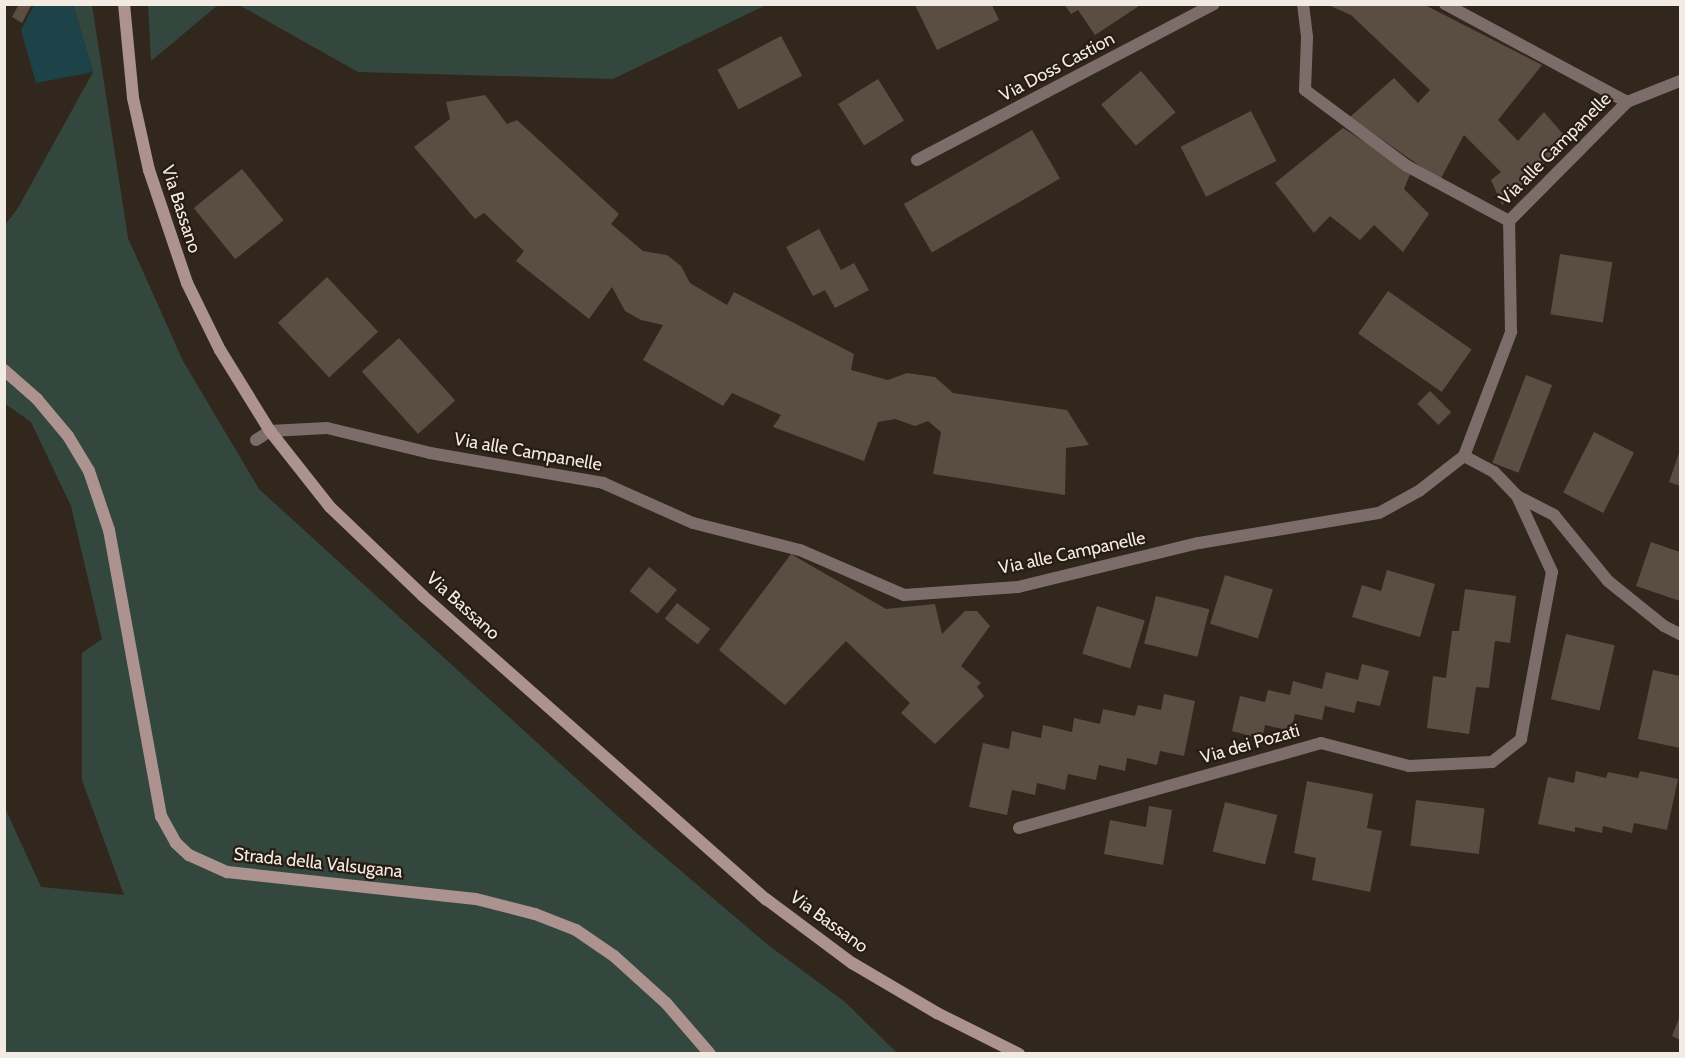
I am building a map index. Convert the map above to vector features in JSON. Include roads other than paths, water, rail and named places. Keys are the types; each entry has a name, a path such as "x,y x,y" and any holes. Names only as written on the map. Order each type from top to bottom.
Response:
{"main road":[{"name":"Via Bassano","path":"124,4 133,98 165,221 187,283 220,350 270,430 330,507 423,596 766,898 852,963 937,1013 1019,1053"},
{"name":"Strada della Valsugana","path":"4,370 37,399 68,436 89,471 109,530 161,816 176,843 189,855 227,872 476,898 546,918 576,930 614,956 666,1003 710,1053"}],"street":[{"name":"Via Doss Castion","path":"917,160 1214,4"},
{"name":"Via alle Campanelle","path":"1303,4 1307,38 1305,90 1407,166 1509,221"},
{"name":"Via alle Campanelle","path":"1444,4 1627,102"},
{"name":"Via alle Campanelle","path":"270,430 327,428 430,453 603,483 693,523 800,550 904,595 1018,587 1199,543 1379,513 1419,490 1464,456 1511,332 1509,221 1627,102 1680,81"},
{"path":"256,440 270,430"},
{"name":"Via dei Pozati","path":"1019,828 1321,743 1409,766 1492,762 1521,739 1552,572 1517,496 1494,472 1464,456"},
{"name":"Via dei Pozati","path":"1517,496 1554,514 1608,581 1664,626 1680,634"}],"water":[{"path":"34,5 73,5 93,72 36,83 21,30"}]}
